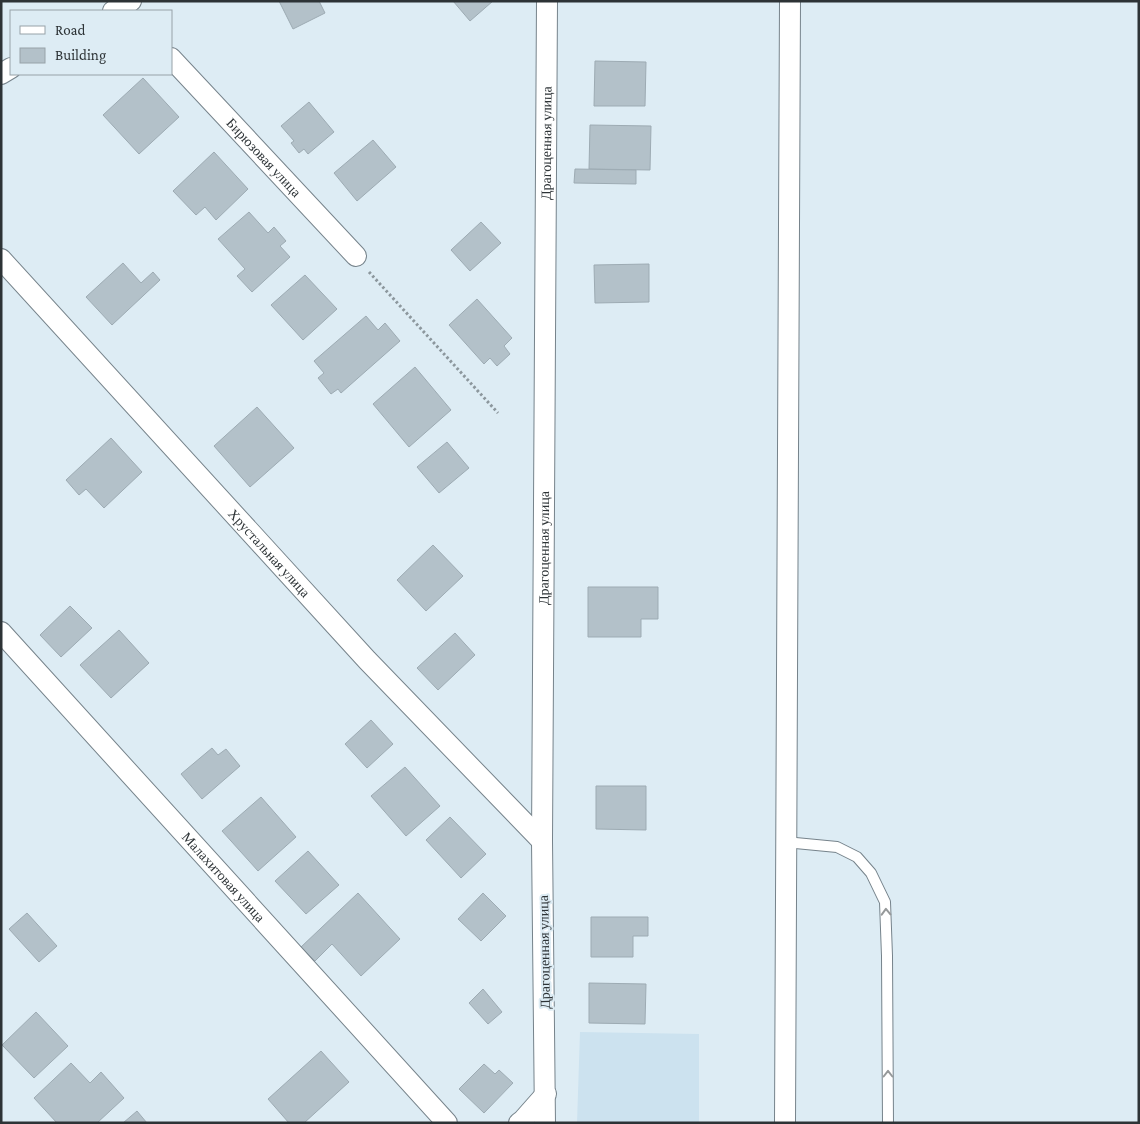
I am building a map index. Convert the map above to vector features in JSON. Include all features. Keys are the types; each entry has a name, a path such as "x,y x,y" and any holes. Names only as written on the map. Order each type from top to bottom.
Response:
{"street":[{"name":"Драгоценная улица","path":"545,1123 542,841 548,1"},
{"path":"785,1123 790,1"},
{"name":"Бирюзовая улица","path":"172,59 356,256"},
{"name":"Хрустальная улица","path":"1,259 367,660 542,841"},
{"name":"Малахитовая улица","path":"1,632 446,1123"},
{"path":"519,1123 546,1094"}],"lane":[{"path":"785,842 837,847 857,857 871,873 885,902 888,956 888,1123"}],"path":[{"path":"356,256 498,413"}],"shaded area":[{"path":"580,1032 699,1034 699,1123 577,1123"}],"building":[{"path":"279,1 319,1 325,13 293,29"},
{"path":"453,1 493,1 470,21"},
{"path":"595,61 646,62 645,106 594,106"},
{"path":"143,78 179,117 139,154 103,115"},
{"path":"309,102 334,132 308,154 304,149 299,153 291,143 294,141 281,126"},
{"path":"590,125 651,126 650,170 589,169"},
{"path":"373,140 396,167 357,201 334,173"},
{"path":"214,152 248,189 216,220 205,207 196,215 173,191"},
{"path":"575,169 636,170 636,184 574,183"},
{"path":"249,212 268,233 274,227 286,241 280,246 290,257 252,292 237,276 245,269 218,239"},
{"path":"481,222 501,243 470,271 451,250"},
{"path":"123,263 141,283 153,272 160,280 112,325 86,297"},
{"path":"649,264 649,302 595,303 594,265"},
{"path":"305,275 337,309 303,340 271,305"},
{"path":"477,299 512,338 504,346 510,354 497,366 490,358 484,364 449,325"},
{"path":"366,316 378,330 385,323 400,341 341,393 338,389 331,394 318,378 324,373 314,361"},
{"path":"415,367 451,410 409,447 373,404"},
{"path":"257,407 294,448 250,487 214,446"},
{"path":"111,438 142,472 104,508 86,489 79,495 66,480"},
{"path":"447,442 469,468 439,493 417,467"},
{"path":"433,545 463,576 426,611 397,580"},
{"path":"588,587 658,587 658,619 641,619 641,637 588,637"},
{"path":"70,606 92,628 61,657 40,635"},
{"path":"119,630 149,663 111,698 80,665"},
{"path":"455,633 475,655 438,690 417,668"},
{"path":"371,720 393,744 367,768 345,744"},
{"path":"212,748 218,755 226,749 240,766 202,799 181,774"},
{"path":"405,767 440,806 406,836 371,796"},
{"path":"596,786 646,786 646,830 596,829"},
{"path":"261,797 296,837 258,871 222,831"},
{"path":"450,817 486,854 461,878 426,840"},
{"path":"308,851 339,885 306,914 275,881"},
{"path":"358,893 400,939 361,976 332,944 315,961 301,947"},
{"path":"483,893 506,916 481,941 458,919"},
{"path":"27,913 57,946 39,962 9,929"},
{"path":"591,917 648,917 648,936 633,936 633,957 591,957"},
{"path":"589,983 646,984 645,1024 589,1023"},
{"path":"483,989 502,1012 488,1024 469,1003"},
{"path":"36,1012 68,1046 34,1078 2,1045"},
{"path":"321,1051 349,1082 304,1123 289,1123 268,1099"},
{"path":"71,1063 90,1083 101,1072 124,1098 97,1123 57,1123 34,1098"},
{"path":"484,1064 495,1074 499,1070 513,1083 484,1113 459,1089"},
{"path":"137,1111 147,1123 123,1123"}]}
